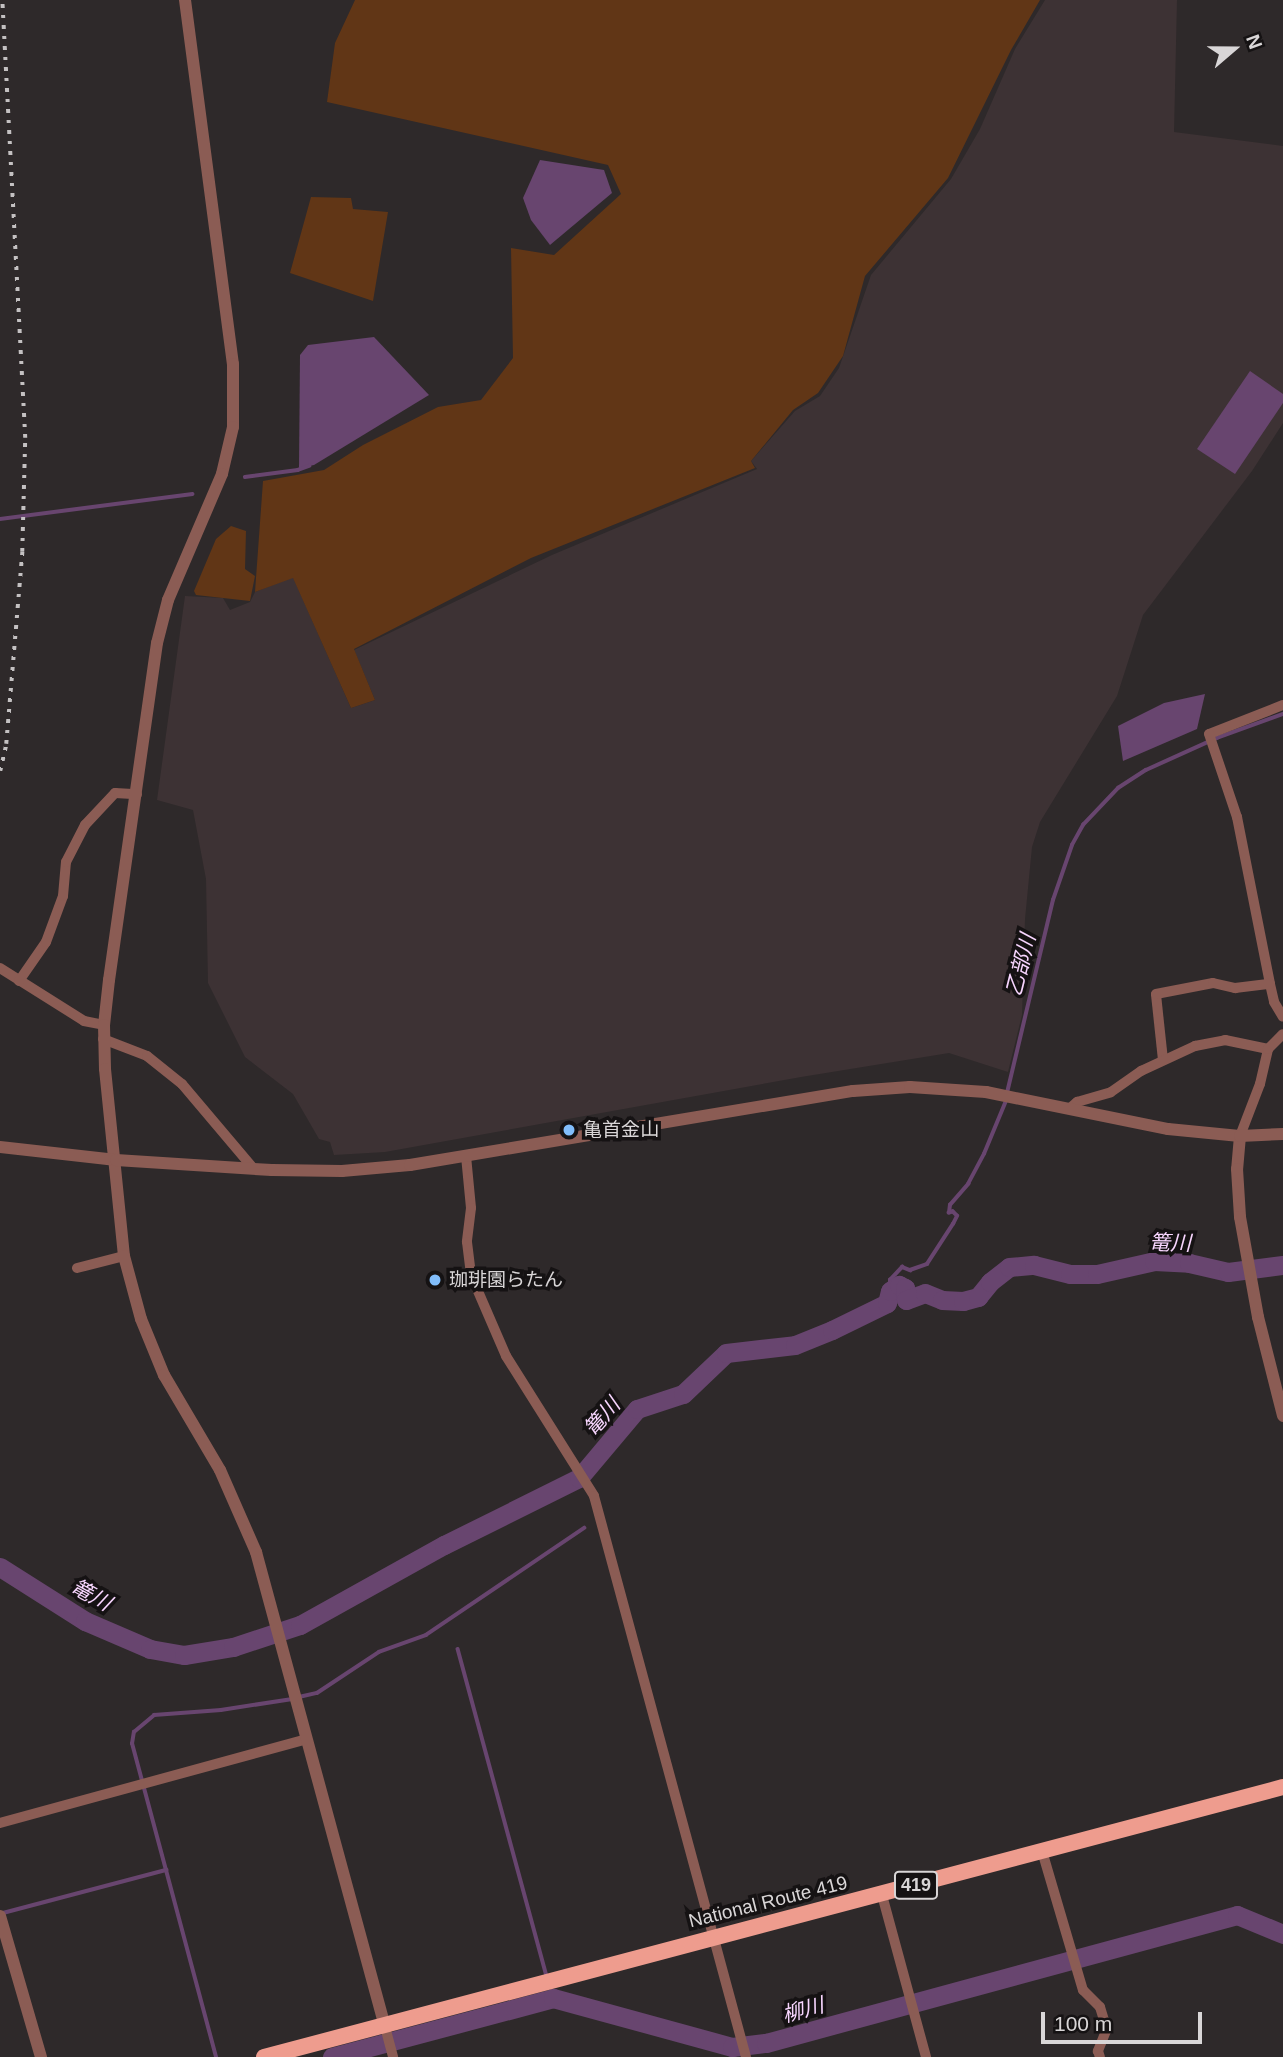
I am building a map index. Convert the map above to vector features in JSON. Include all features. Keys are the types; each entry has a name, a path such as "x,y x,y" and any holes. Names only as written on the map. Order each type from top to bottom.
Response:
{"highway":[{"name":"National Route 419","path":"264,2057 385,2028 1283,1787"}],"street":[{"path":"185,0 232,352 233,427 222,474 162,621 104,1025 103,1039 124,1256 146,1338 163,1375 220,1470 256,1552 393,2057"},
{"path":"1283,705 1209,734 1218,755 1248,862 1270,985 1283,1017"},
{"path":"19,981 46,942 63,896 66,862 85,825 115,793 137,794"},
{"path":"0,968 84,1021 104,1025"},
{"path":"1163,1060 1156,994 1213,983 1235,988 1270,985"},
{"path":"1283,1034 1268,1049 1260,1084 1240,1136 1237,1191 1255,1300 1283,1416"},
{"path":"103,1039 146,1056 182,1084 253,1168"},
{"path":"1069,1109 1077,1102 1111,1092 1141,1071 1195,1046 1226,1040 1268,1049"},
{"path":"0,1147 116,1160 342,1171 466,1156 853,1091 947,1088 1002,1095 1142,1125 1240,1136 1283,1134"},
{"path":"466,1156 471,1208 467,1242 471,1276 506,1356 594,1496 745,2055"},
{"path":"77,1268 124,1256"},
{"path":"0,1824 307,1740"},
{"path":"1042,1851 1083,1990 1100,2007 1104,2020 1106,2031 1098,2051 1100,2057"},
{"path":"882,1895 926,2057"},
{"path":"0,1916 41,2057"}],"shaded area":[{"path":"355,0 1040,0 1011,50 948,178 865,276 843,356 818,393 793,410 751,461 755,468 531,558 354,649 375,700 351,708 293,578 255,592 263,481 324,470 363,445 438,407 481,400 513,358 511,248 554,255 621,194 608,165 327,102 335,43"},
{"path":"1045,0 1177,0 1174,132 1283,146 1283,423 1252,471 1143,615 1117,696 1040,822 1032,847 1025,919 1022,1015 1008,1072 949,1053 385,1152 334,1155 330,1142 319,1139 293,1094 245,1057 208,983 206,879 193,810 157,800 185,596 223,598 230,610 250,602 255,592 293,577 351,708 375,700 354,650 552,555 757,469 751,461 795,411 820,396 839,368 871,275 951,179 980,129 1015,49"},
{"path":"540,160 604,170 612,193 550,245 531,220 523,198"},
{"path":"311,197 351,198 353,209 388,212 373,301 290,273"},
{"path":"374,337 429,395 314,465 299,468 300,355 308,345"},
{"path":"1250,371 1283,394 1283,403 1235,474 1197,449"},
{"path":"231,526 246,531 245,569 255,576 250,601 196,595 194,591 216,539"},
{"path":"1205,694 1197,729 1123,761 1118,726 1164,703"}],"waterway":[{"path":"245,477 309,466"},
{"path":"0,519 192,494"},
{"name":"乙部川","path":"1007,1093 1053,900 1072,845 1083,825 1118,788 1146,770 1217,738 1283,714"},
{"name":"乙部川","path":"890,1291 890,1280 902,1267 910,1270 927,1264 953,1224 957,1216 953,1212 949,1213 950,1205 968,1184 1006,1101"},
{"name":"篭川","path":"0,1567 85,1621 150,1649 184,1655 233,1647 300,1625 444,1545 579,1478 637,1409 683,1394 726,1353 795,1345 887,1303 890,1291 899,1285 905,1288 906,1300 925,1293 942,1300 963,1301 978,1297 990,1282 1009,1267 1034,1265 1070,1274 1097,1274 1154,1261 1189,1263 1228,1272 1283,1265"},
{"path":"299,1697 317,1693 379,1652 426,1635 584,1528"},
{"path":"458,1649 546,1973"},
{"path":"216,2057 132,1744 134,1732 154,1715 221,1710 292,1699"},
{"path":"3,1913 166,1870"},
{"name":"柳川","path":"332,2057 553,1998 732,2047 766,2043 1237,1915 1283,1934"}],"railway":[{"path":"0,771 6,744 22,552 25,438 2,0"}],"place":[{"name":"亀首金山","path":"569,1130"},
{"name":"珈琲園らたん","path":"435,1280"}]}
